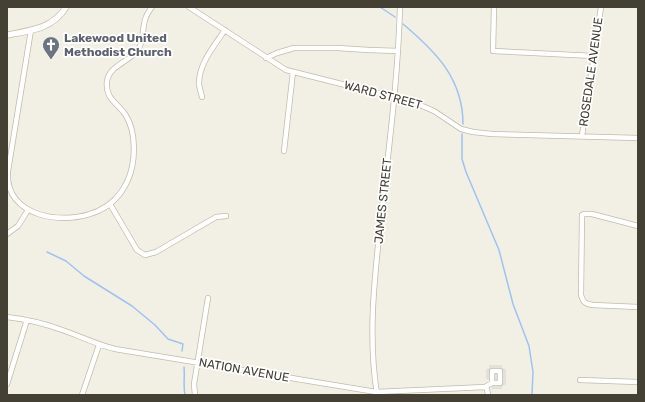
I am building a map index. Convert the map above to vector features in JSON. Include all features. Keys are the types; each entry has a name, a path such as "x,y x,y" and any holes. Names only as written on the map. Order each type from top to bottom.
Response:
{"street":[{"path":"7,35 43,27 53,22 66,7"},
{"path":"31,30 7,178 9,190 16,201 28,210 41,215 72,218 91,214 110,204 119,195 128,181 133,161 131,128 127,118 110,99 107,82 113,69 131,58 138,50 142,42 145,21 152,7"},
{"name":"WARD STREET","path":"189,7 279,67 292,72 394,97 427,107 455,126 467,131 492,134 638,138"},
{"name":"JAMES STREET","path":"376,394 372,354 373,293 394,97 400,7"},
{"path":"494,7 493,51 594,56"},
{"name":"ROSEDALE AVENUE","path":"582,136 601,7"},
{"path":"202,97 199,84 202,70 208,54 225,30"},
{"path":"266,58 294,48 337,48 398,51"},
{"path":"284,151 292,72"},
{"path":"110,204 137,250 145,255 156,252 216,217 226,216"},
{"path":"7,234 18,226 28,210"},
{"path":"638,226 592,214 584,214 582,218 581,295 586,304 638,307"},
{"path":"195,395 194,384 208,298"},
{"name":"NATION AVENUE","path":"7,317 27,320 56,328 99,345 115,349 376,394 486,387"},
{"path":"7,384 27,320"},
{"path":"82,395 99,345"},
{"path":"580,380 638,382"},
{"path":"488,395 486,387 492,383"}],"shaded area":[{"path":"489,365 502,365 502,368 506,369 506,385 502,386 502,389 492,389 489,380 486,379 486,369 489,368"}],"waterway":[{"path":"380,7 395,17"},
{"path":"403,24 436,55 445,67 458,93 462,108 463,124"},
{"path":"462,134 462,159 466,172 499,250 513,304 529,346 533,372 532,395"},
{"path":"47,252 66,261 84,276 132,306 155,325 168,339 183,344 182,351"},
{"path":"184,367 185,395"}],"place":[{"name":"Lakewood United Methodist Church","path":"51,60"}]}
